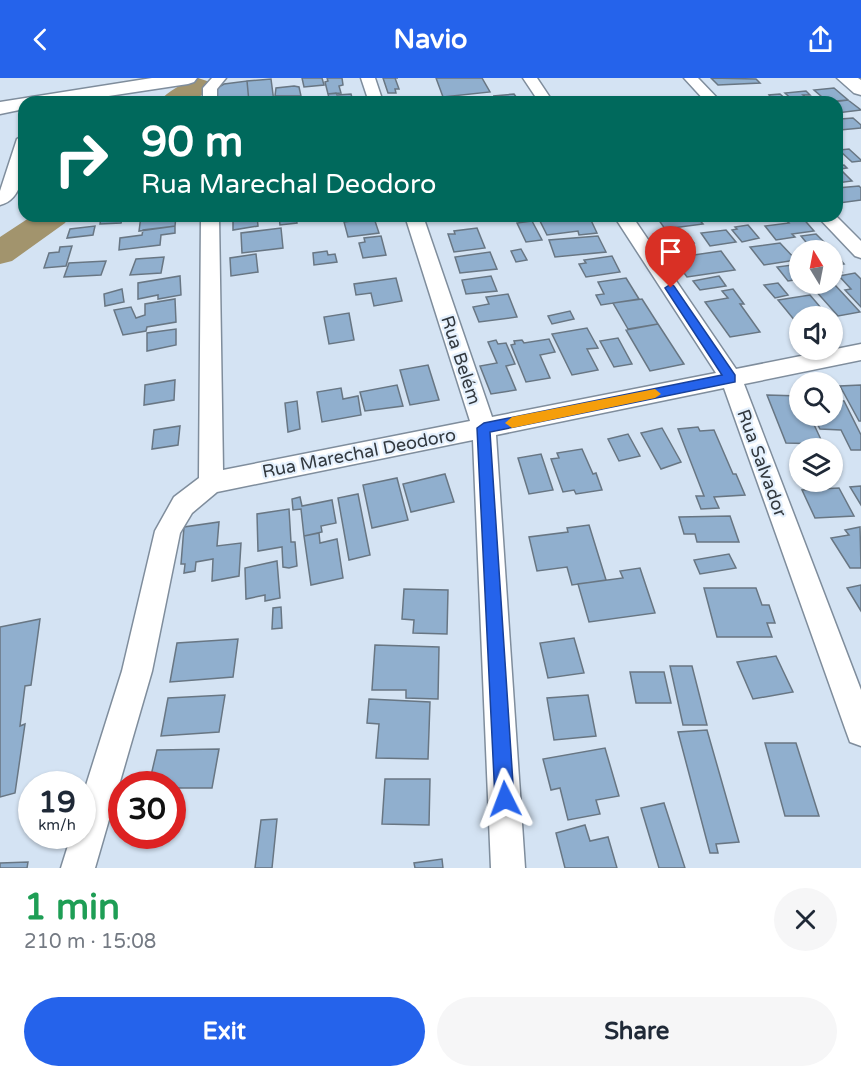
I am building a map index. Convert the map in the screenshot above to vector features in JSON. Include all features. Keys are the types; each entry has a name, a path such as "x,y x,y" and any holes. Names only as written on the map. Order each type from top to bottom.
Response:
{"main road":[{"path":"72,96 188,78"},
{"path":"846,78 861,89"},
{"path":"0,108 18,104"}],"street":[{"path":"210,96 210,88 219,78"},
{"path":"368,78 374,96"},
{"path":"530,78 542,96"},
{"path":"691,78 708,96"},
{"path":"0,200 9,192 18,160"},
{"path":"78,868 137,671 168,531 183,506 211,483 210,222"},
{"name":"Rua Belém","path":"416,222 484,428 508,868"},
{"name":"Rua Salvador","path":"626,222 731,378 861,731"},
{"path":"832,222 861,252"},
{"name":"Rua Marechal Deodoro","path":"211,483 861,352"}],"building":[{"path":"302,78 322,78 324,85 304,87"},
{"path":"327,78 342,78 343,85 339,86 341,93 328,94 325,82 328,81"},
{"path":"383,78 395,78 399,89 395,89 396,93 388,93"},
{"path":"436,78 482,78 490,92 452,96 443,96"},
{"path":"711,78 756,79 760,83 718,85"},
{"path":"271,79 273,96 248,96 247,81"},
{"path":"247,81 248,96 215,96 215,89 224,84"},
{"path":"299,87 301,96 275,96 276,88"},
{"path":"834,88 848,100 843,100 843,96 821,96 814,90"},
{"path":"806,91 810,95 788,96 785,93"},
{"path":"328,94 351,94 352,96 328,96"},
{"path":"848,100 861,110 843,112 843,101"},
{"path":"853,118 861,125 861,128 843,130 843,119"},
{"path":"849,149 861,161 852,162 843,154 843,150"},
{"path":"843,172 852,181 843,182"},
{"path":"859,186 861,200 843,202 843,187"},
{"path":"100,222 121,222 121,223 100,224"},
{"path":"140,222 175,222 175,226 139,231"},
{"path":"233,222 258,222 258,226 233,230"},
{"path":"280,222 297,222 297,223 280,225"},
{"path":"344,222 375,222 379,233 348,237"},
{"path":"533,222 542,240 526,242 517,223"},
{"path":"540,222 592,222 597,233 579,235 578,231 547,235"},
{"path":"660,222 701,222 703,224 665,229"},
{"path":"806,222 814,231 792,234 795,237 776,240 765,226"},
{"path":"748,225 759,238 742,242 732,230 737,229 735,227"},
{"path":"95,226 93,235 67,238 70,229"},
{"path":"175,226 175,233 161,235 160,245 119,250 120,238 142,235 143,230"},
{"path":"281,228 283,248 242,253 241,233"},
{"path":"477,228 485,248 454,252 448,234"},
{"path":"726,230 736,242 710,246 701,233"},
{"path":"685,232 694,243 675,246 667,235"},
{"path":"816,234 822,240 804,240 801,236"},
{"path":"381,236 386,255 363,258 359,243 365,242 364,238"},
{"path":"598,236 606,252 555,257 549,240"},
{"path":"780,243 789,253 789,261 764,265 750,247"},
{"path":"72,246 66,266 44,268 49,253 59,252 60,247"},
{"path":"521,249 527,260 516,262 511,251"},
{"path":"327,251 328,255 335,254 337,262 314,265 313,253"},
{"path":"721,251 735,270 687,277 673,258"},
{"path":"490,252 497,269 460,273 455,257"},
{"path":"256,254 258,272 231,276 230,258"},
{"path":"612,256 620,272 586,277 579,264 586,263 584,260"},
{"path":"164,257 161,273 130,275 136,259"},
{"path":"106,261 101,275 64,277 69,263"},
{"path":"789,265 789,281 788,281 777,267"},
{"path":"855,273 861,279 861,307 845,290 851,289 843,280 843,275"},
{"path":"180,276 181,295 158,299 158,295 138,299 138,283"},
{"path":"491,276 497,291 466,294 462,280"},
{"path":"719,276 726,286 700,290 693,281"},
{"path":"396,278 402,301 374,306 371,293 356,295 354,284"},
{"path":"626,278 639,299 601,305 596,295 604,294 598,282"},
{"path":"778,283 788,295 775,298 764,285"},
{"path":"122,289 124,302 105,306 104,294"},
{"path":"733,289 744,304 740,304 760,332 730,337 705,302 728,298 722,291"},
{"path":"508,294 517,317 479,322 473,307 489,304 486,297"},
{"path":"818,294 843,294 860,312 843,315 843,306 829,306"},
{"path":"810,295 819,306 789,306 789,314 778,300"},
{"path":"175,299 176,322 147,327 146,331 123,335 114,310 131,307 136,318 145,315 145,304"},
{"path":"642,299 658,324 628,329 613,303"},
{"path":"570,311 574,319 552,324 548,316"},
{"path":"349,313 354,340 329,344 324,317"},
{"path":"658,324 684,364 650,371 626,330"},
{"path":"587,328 598,348 587,349 598,370 572,375 552,334"},
{"path":"176,329 176,345 147,351 147,333"},
{"path":"618,338 632,364 614,367 600,341"},
{"path":"549,339 555,352 540,355 550,378 526,382 511,345 515,344 514,341 522,340 524,343"},
{"path":"496,340 498,344 506,343 515,364 506,366 516,390 491,394 480,366 497,363 488,342"},
{"path":"428,365 439,400 410,405 400,370"},
{"path":"175,380 174,400 144,405 145,385"},
{"path":"397,385 403,406 365,411 360,392"},
{"path":"861,385 861,421 843,392 843,386"},
{"path":"341,388 343,399 358,396 361,415 322,422 317,392"},
{"path":"767,395 789,396 789,426 815,426 820,438 789,438 789,443 786,443"},
{"path":"297,401 300,429 288,432 285,403"},
{"path":"844,401 861,435 861,450 851,450 841,430 820,429 818,426 843,426"},
{"path":"180,426 178,445 152,449 154,430"},
{"path":"698,427 700,431 714,430 745,495 714,497 719,508 701,509 696,496 704,496 678,429"},
{"path":"662,428 681,462 661,469 641,433"},
{"path":"628,434 640,456 619,461 608,439"},
{"path":"582,449 593,474 596,473 602,490 576,494 574,490 563,492 551,459 559,458 557,453"},
{"path":"541,454 553,490 529,494 518,458"},
{"path":"445,474 454,502 411,512 403,484"},
{"path":"397,478 408,520 372,528 363,485"},
{"path":"861,486 861,505 850,487"},
{"path":"803,492 841,492 854,516 815,518"},
{"path":"358,494 370,555 349,560 338,498"},
{"path":"300,497 302,506 332,500 336,523 321,526 322,532 304,536 301,509 293,510 292,499"},
{"path":"289,509 291,542 295,542 297,566 289,568 283,567 282,547 258,551 257,514"},
{"path":"730,516 739,542 697,542 695,534 684,534 679,517"},
{"path":"219,522 217,546 241,543 239,576 212,581 213,559 196,562 195,571 184,573 185,564 181,564 184,527"},
{"path":"589,525 606,580 572,585 567,567 537,571 529,537 568,532 567,528"},
{"path":"860,527 861,568 850,568 831,538 849,535 845,530"},
{"path":"319,533 320,543 337,539 343,578 311,585 304,536"},
{"path":"729,554 736,568 700,574 694,560"},
{"path":"277,561 280,598 265,601 265,595 246,599 245,568"},
{"path":"640,568 655,613 589,622 578,584 623,578 620,571"},
{"path":"861,585 861,611 847,588"},
{"path":"704,588 756,588 762,605 769,605 775,623 767,623 772,637 717,637"},
{"path":"404,589 448,590 447,634 413,633 414,620 402,619"},
{"path":"281,607 282,628 272,629 273,608"},
{"path":"40,619 31,685 25,686 20,726 25,724 15,793 0,797 0,627"},
{"path":"574,638 584,673 548,678 540,643"},
{"path":"238,639 233,677 170,682 177,643"},
{"path":"375,645 439,647 438,699 406,698 406,690 372,690"},
{"path":"776,656 793,692 753,699 737,662"},
{"path":"670,666 692,666 707,725 683,725"},
{"path":"630,672 664,672 671,703 636,703"},
{"path":"225,695 219,732 161,736 168,698"},
{"path":"588,695 596,736 554,740 547,698"},
{"path":"369,699 430,702 428,759 376,758 379,724 367,723"},
{"path":"707,730 739,842 716,844 718,853 710,853 678,732"},
{"path":"765,743 796,743 819,816 785,816"},
{"path":"605,748 619,796 596,800 600,814 568,820 560,788 551,790 543,759"},
{"path":"219,749 212,788 186,788 186,771 152,771 157,750"},
{"path":"385,779 430,779 429,825 382,824"},
{"path":"664,803 685,868 659,868 641,808"},
{"path":"277,819 272,868 255,868 261,820"},
{"path":"585,825 590,841 608,837 617,868 565,868 556,833"},
{"path":"442,859 443,868 415,868 414,863"},
{"path":"28,862 27,868 0,868 0,863"}],"waterway":[{"path":"182,96 198,86"},
{"path":"0,253 45,222"}],"slow traffic":[{"path":"512,423 655,394"}],"route":[{"path":"505,799 484,428 731,378 671,288"}]}
